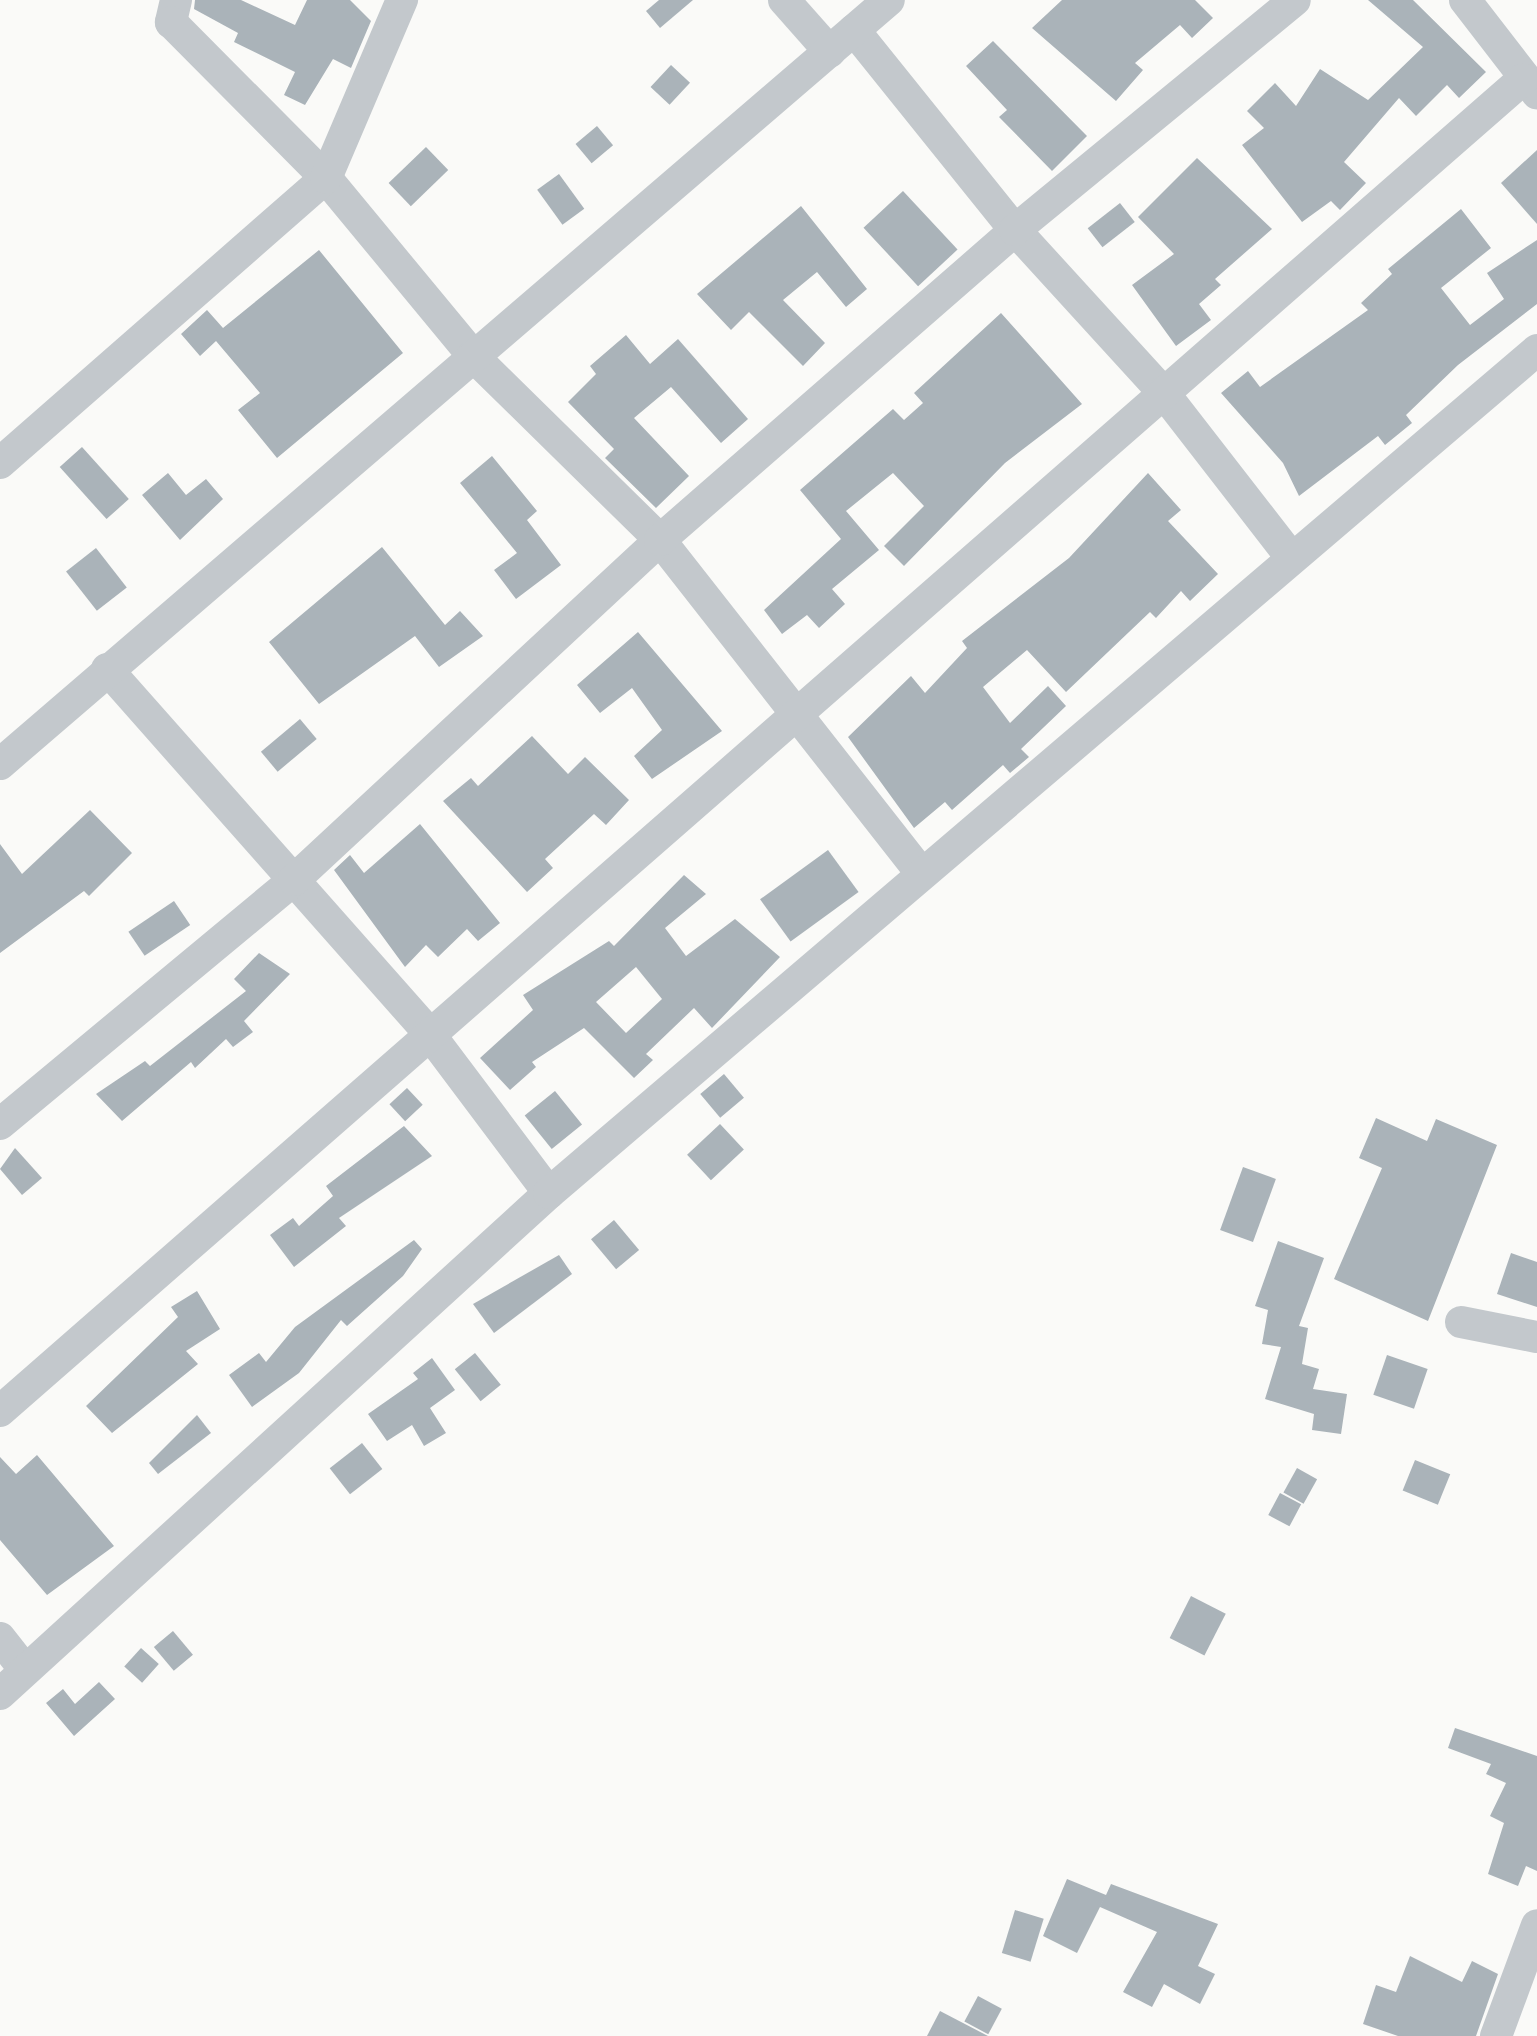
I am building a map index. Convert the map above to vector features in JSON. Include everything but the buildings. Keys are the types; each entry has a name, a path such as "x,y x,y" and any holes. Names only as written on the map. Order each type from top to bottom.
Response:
{"street":[{"path":"176,0 171,22 326,178 473,356 660,540 922,874"},
{"path":"0,463 326,178 402,0"},
{"path":"784,0 842,41 1016,230 1163,392 1290,556"},
{"path":"0,764 889,0"},
{"path":"0,1124 294,880 660,540 1016,230 1295,0"},
{"path":"0,1410 1163,392 1530,86 1465,0"},
{"path":"0,1694 22,1668 549,1194 1290,556 1537,350"},
{"path":"108,669 428,1032 549,1194"},
{"path":"1461,1322 1537,1337"},
{"path":"0,1638 22,1668"},
{"path":"1496,2036 1537,1925"}]}
